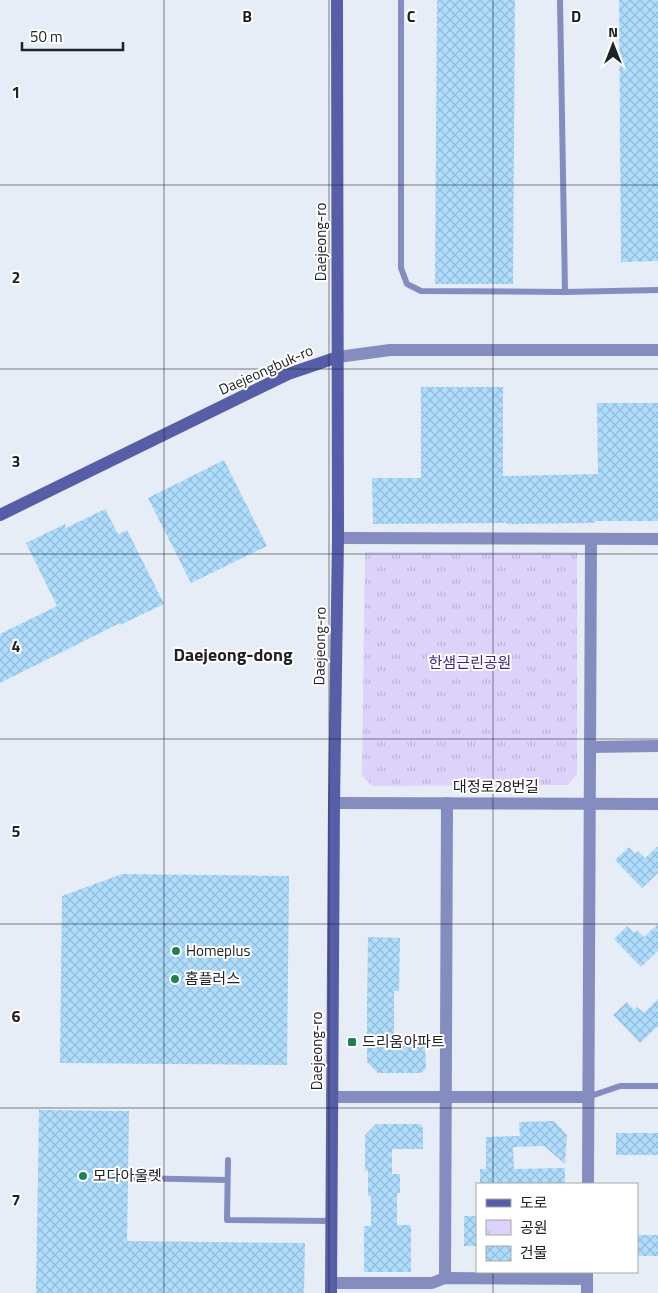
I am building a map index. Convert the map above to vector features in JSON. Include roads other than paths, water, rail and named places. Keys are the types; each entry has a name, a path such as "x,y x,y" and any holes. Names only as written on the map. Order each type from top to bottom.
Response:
{"street":[{"name":"Daejeong-ro","path":"331,1288 334,803 338,538 337,0"},
{"name":"Daejeongbuk-ro","path":"0,515 288,374 338,357 390,350 658,350"},
{"path":"338,538 658,539"},
{"path":"588,1183 591,539"},
{"path":"590,746 658,746"},
{"name":"대정로28번길","path":"334,803 658,804"},
{"path":"446,1278 447,803"},
{"path":"332,1097 588,1097"},
{"path":"331,1288 432,1283 446,1278 587,1275 587,1293"}],"lane":[{"path":"401,0 401,268 407,284 421,291 565,292 658,290"},
{"path":"560,0 565,292"},
{"path":"588,1097 620,1086 658,1086"},
{"path":"228,1160 227,1220 331,1221"},
{"path":"130,1178 228,1180"}],"place":[{"name":"Homeplus","path":"176,951"},
{"name":"홈플러스","path":"175,979"},
{"name":"드리움아파트","path":"352,1042"},
{"name":"모다아울렛","path":"83,1176"}],"district":[{"name":"Daejeong-dong","path":"233,655"}],"park label":[{"name":"한샘근린공원","path":"470,663"}]}
